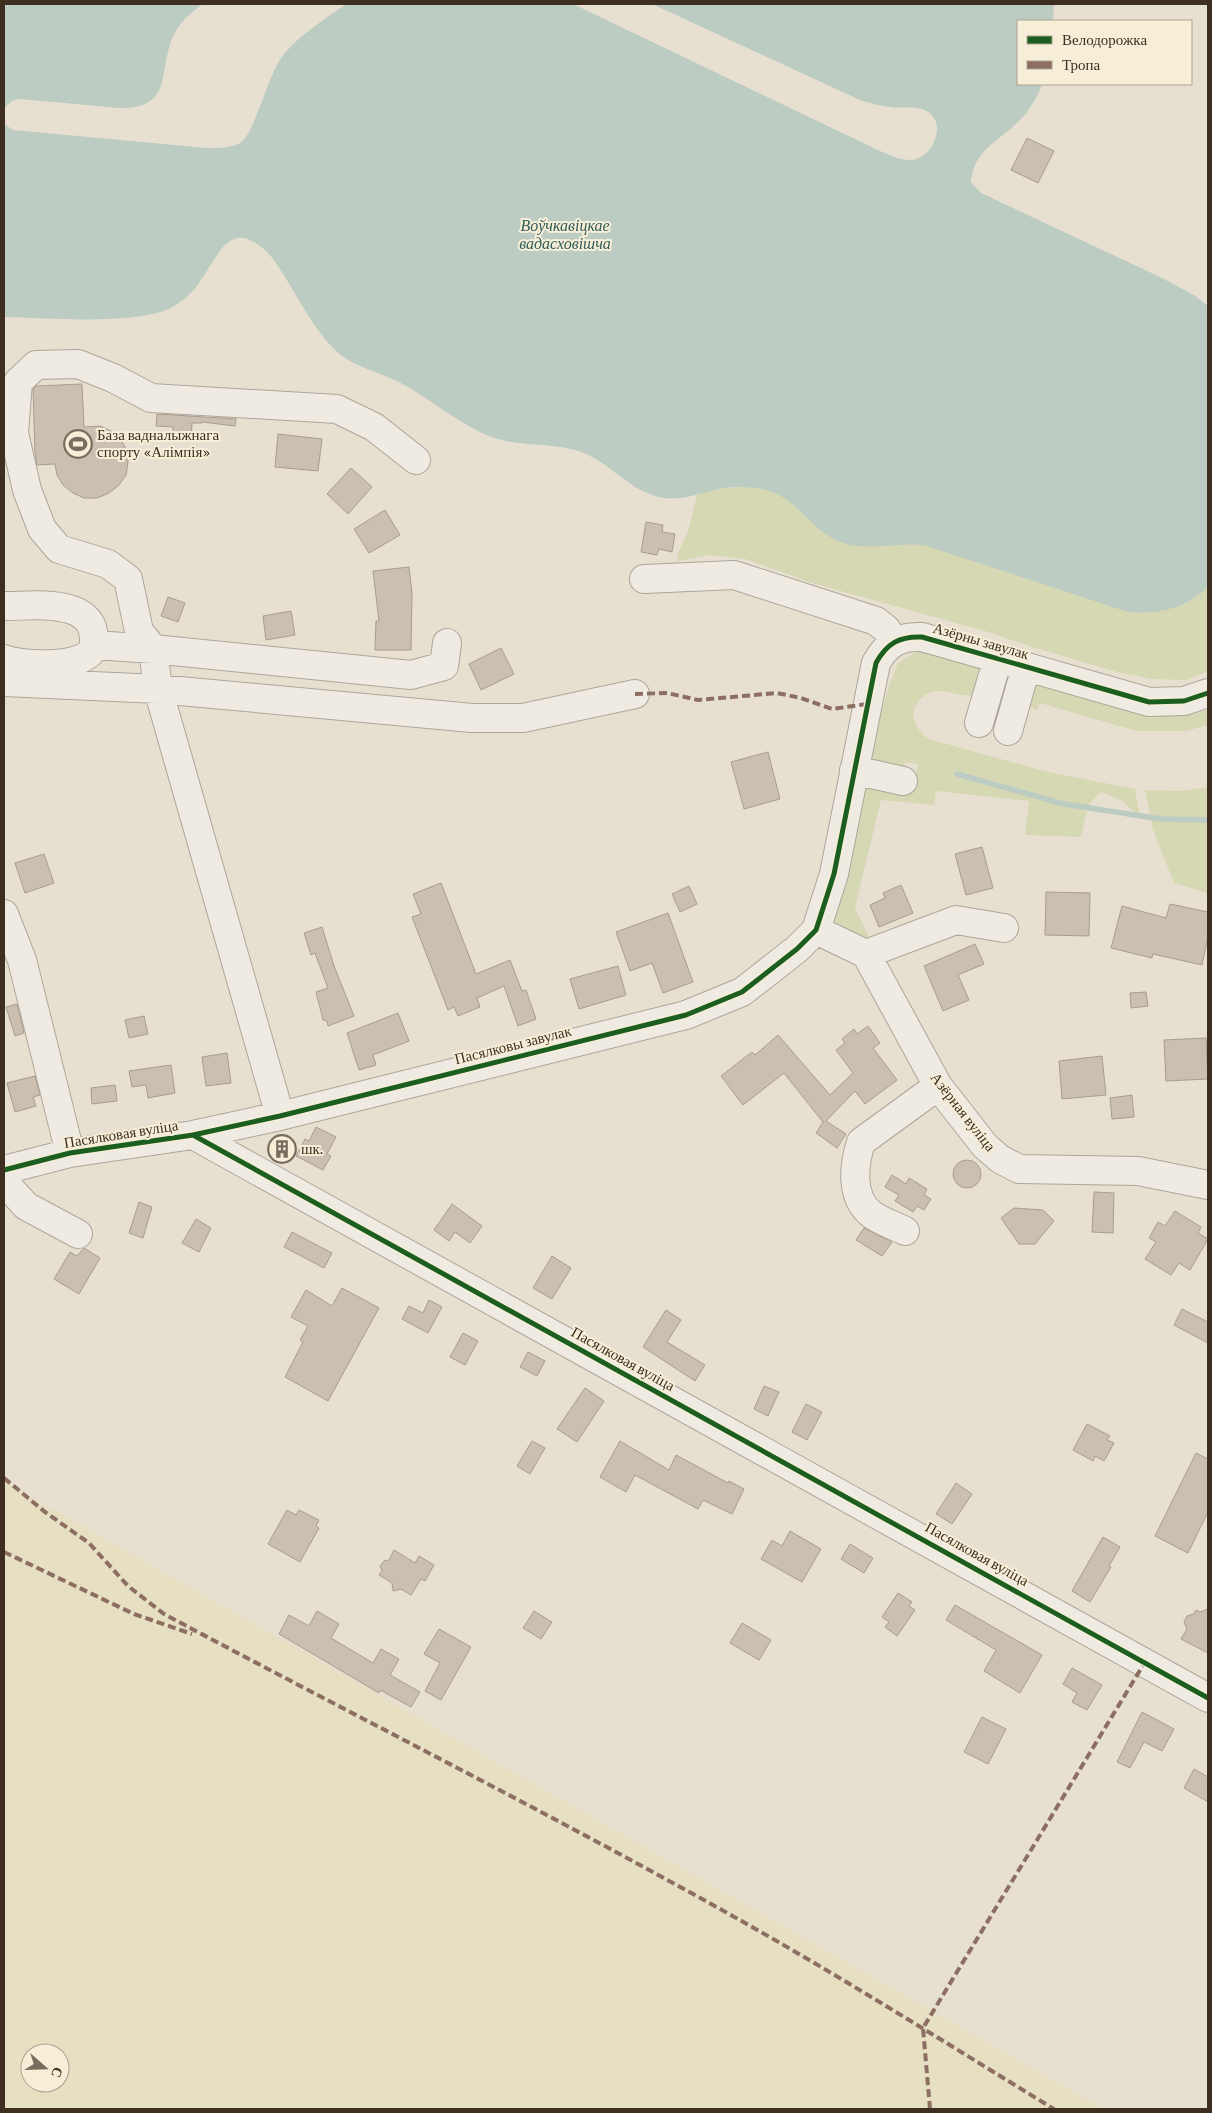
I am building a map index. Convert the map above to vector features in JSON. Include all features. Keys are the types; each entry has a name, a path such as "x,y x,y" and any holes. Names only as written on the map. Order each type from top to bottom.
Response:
{"street":[{"path":"280,1116 158,689 153,649 139,631 128,579 108,564 60,549 42,529 27,490 14,432 18,382 36,365 78,364 114,378 151,398 337,409 374,427 416,460"},
{"path":"644,579 734,575 876,621 886,629 894,641 882,651 876,663 834,874 816,930 866,954 956,920 1004,928"},
{"path":"4,606 70,609 84,616 92,624 94,645 90,653 80,660 67,664 13,662 4,659"},
{"name":"Азёрны завулак","path":"894,641 908,636 922,637 1149,702 1184,701 1208,693"},
{"path":"94,645 153,649 411,676 444,666 448,642"},
{"path":"979,723 998,658"},
{"path":"1008,731 1026,667"},
{"path":"4,682 158,689 472,718 523,718 635,694"},
{"path":"854,770 903,781"},
{"path":"4,914 22,960 70,1153"},
{"name":"Пасялковы завулак","path":"193,1135 280,1116 686,1015 742,992 797,949 816,930"},
{"name":"Азёрная вуліца","path":"866,954 938,1086 985,1146 1000,1159 1019,1168 1138,1171 1208,1185"},
{"path":"905,1231 870,1213 862,1203 857,1188 856,1158 861,1142 938,1086"},
{"name":"Пасялковая вуліца","path":"4,1170 70,1153 193,1135 1208,1698"},
{"path":"4,1182 26,1206 78,1234"}],"shaded area":[{"path":"4,1481 1104,2109 4,2109"}],"green space":[{"path":"746,487 767,490 786,497 812,522 872,546 907,543 924,545 1161,611 1189,602 1208,586 1208,671 1187,680 1152,679 1117,672 992,633 812,583 745,559 710,555 677,561 678,553 688,532 697,494 726,488"},
{"path":"928,651 979,667 983,677 977,694 964,695 939,691 927,694 920,699 914,711 915,723 929,739 1044,771 1135,789 1140,817 1122,801 1101,792 1088,805 1081,837 1025,835 1029,801 936,791 934,805 881,800 855,908 872,943 832,923 865,786 912,791 914,772 917,772 918,764 905,762 903,771 879,766 873,758 871,746 898,663 914,653"},
{"path":"1028,683 1041,683 1102,703 1144,713 1165,715 1208,710 1208,725 1186,731 1136,731 1040,703 1037,710 1029,707"},
{"path":"1208,787 1208,893 1174,883 1153,830 1145,790 1180,791"}],"water":[{"path":"4,4 203,4 181,23 176,31 170,44 162,83 150,102 137,107 119,108 20,99 12,101 4,108"},
{"name":"Воўчкавіцкае вадасховішча","path":"346,4 573,4 880,151 905,160 913,160 920,158 926,153 932,147 935,139 937,132 936,124 934,117 928,112 914,108 882,106 860,100 652,4 1054,4 1053,20 1017,20 1017,85 1042,86 1024,116 982,154 973,171 971,182 981,193 1160,277 1194,295 1208,306 1208,586 1200,594 1182,605 1161,611 1128,612 924,545 871,547 840,542 821,530 787,500 766,490 730,487 672,499 652,495 630,484 600,462 578,451 557,446 505,441 483,433 399,382 349,361 325,339 270,255 256,243 244,238 234,239 226,244 192,292 174,306 159,312 117,319 4,317 4,124 13,130 207,148 236,145 246,137 272,75 284,54 322,21"}],"building":[{"path":"1027,138 1054,151 1038,183 1011,170"},
{"name":"База вадналыжнага спорту «Алімпія»","path":"82,384 84,427 100,426 120,438 126,449 128,462 126,475 119,485 109,493 97,498 84,498 73,493 63,485 57,475 55,464 37,465 35,453 33,389 36,386"},
{"path":"157,414 236,419 235,426 202,422 192,423 191,440 173,439 173,427 156,426"},
{"path":"278,434 322,439 318,471 275,467"},
{"path":"351,468 372,487 348,514 327,494"},
{"path":"385,510 400,535 369,553 354,529"},
{"path":"646,522 663,525 662,532 675,534 672,552 659,549 657,555 641,552"},
{"path":"409,567 412,593 411,650 375,650 376,621 379,621 373,571"},
{"path":"168,597 185,603 178,622 161,616"},
{"path":"291,611 295,635 266,640 263,616"},
{"path":"501,648 514,674 481,690 469,664"},
{"path":"768,752 780,799 744,809 731,762"},
{"path":"982,847 993,888 966,895 955,854"},
{"path":"44,854 54,883 25,893 15,863"},
{"path":"441,883 476,974 510,960 522,991 526,990 536,1019 518,1026 504,986 477,998 480,1007 458,1016 454,1007 448,1010 412,917 421,914 413,894"},
{"path":"901,885 913,913 879,927 870,905 885,898 883,893"},
{"path":"689,886 697,904 680,912 672,894"},
{"path":"1046,892 1090,893 1089,936 1045,935"},
{"path":"1170,904 1208,912 1208,937 1202,965 1153,954 1152,958 1111,948 1122,906 1166,918"},
{"path":"668,913 693,982 663,993 652,963 630,971 616,932"},
{"path":"322,927 334,966 354,1016 328,1026 327,1021 323,1020 316,992 328,988 315,953 311,955 304,933"},
{"path":"975,944 984,964 958,975 969,1000 943,1011 924,966"},
{"path":"618,966 626,995 579,1009 570,979"},
{"path":"1146,992 1148,1006 1131,1008 1130,993"},
{"path":"17,1004 24,1033 15,1036 6,1007"},
{"path":"398,1013 409,1041 373,1055 376,1065 359,1070 347,1033"},
{"path":"144,1016 148,1034 129,1038 125,1020"},
{"path":"868,1026 880,1043 873,1048 897,1080 865,1104 855,1091 826,1121 846,1134 837,1148 816,1133 823,1122 784,1073 743,1105 721,1076 752,1052 755,1055 778,1035 830,1095 853,1073 836,1050 845,1043 842,1039 854,1029 857,1034"},
{"path":"1206,1038 1208,1079 1166,1081 1164,1040"},
{"path":"227,1053 231,1083 206,1086 202,1057"},
{"path":"1102,1056 1106,1095 1062,1099 1059,1061"},
{"path":"171,1065 175,1093 148,1098 146,1085 132,1087 129,1071"},
{"path":"35,1076 40,1095 33,1097 36,1106 15,1112 7,1083"},
{"path":"115,1085 117,1101 92,1104 91,1088"},
{"path":"1132,1095 1134,1117 1112,1119 1110,1098"},
{"path":"316,1127 336,1137 327,1154 331,1156 323,1170 296,1156 305,1139 309,1141"},
{"path":"967,1160 977,1164 981,1174 977,1184 967,1188 957,1184 953,1174 957,1164"},
{"path":"892,1175 906,1184 909,1178 927,1189 924,1195 931,1199 924,1210 917,1206 913,1212 895,1201 899,1195 885,1187"},
{"path":"1094,1192 1114,1193 1113,1233 1092,1232"},
{"path":"139,1202 152,1207 143,1238 129,1233"},
{"path":"452,1204 482,1226 470,1243 455,1232 449,1241 434,1230"},
{"path":"1014,1208 1043,1210 1054,1221 1035,1244 1019,1244 1001,1218"},
{"path":"1175,1211 1201,1227 1198,1233 1208,1239 1190,1270 1179,1263 1171,1275 1145,1259 1156,1242 1149,1238 1158,1222 1165,1226"},
{"path":"196,1219 211,1228 199,1252 182,1243"},
{"path":"864,1228 892,1242 882,1256 856,1240"},
{"path":"292,1232 332,1253 324,1268 284,1247"},
{"path":"84,1248 100,1258 79,1294 54,1279 70,1252 77,1256"},
{"path":"552,1256 571,1268 552,1299 533,1288"},
{"path":"342,1288 379,1308 328,1401 285,1377 303,1342 300,1340 308,1326 291,1317 306,1290 332,1306"},
{"path":"429,1300 442,1307 428,1333 402,1319 409,1306 423,1313"},
{"path":"1182,1309 1208,1322 1208,1343 1174,1325"},
{"path":"666,1310 681,1320 667,1342 705,1365 695,1381 643,1347"},
{"path":"463,1333 478,1341 465,1365 450,1357"},
{"path":"528,1352 545,1361 537,1376 520,1367"},
{"path":"764,1386 779,1392 768,1416 754,1409"},
{"path":"585,1388 604,1401 577,1442 557,1429"},
{"path":"806,1404 822,1412 807,1440 792,1432"},
{"path":"1087,1424 1110,1436 1107,1440 1114,1443 1104,1461 1095,1456 1093,1461 1073,1450"},
{"path":"532,1441 545,1448 530,1474 517,1466"},
{"path":"620,1441 669,1470 676,1455 728,1483 729,1481 744,1489 732,1514 703,1500 698,1509 635,1475 626,1492 600,1477"},
{"path":"1196,1453 1208,1459 1208,1512 1188,1553 1155,1536"},
{"path":"956,1483 972,1494 952,1524 936,1514"},
{"path":"287,1510 296,1515 299,1510 319,1520 316,1526 319,1528 300,1562 268,1544"},
{"path":"790,1531 821,1549 802,1582 761,1559 772,1540 782,1546"},
{"path":"1103,1537 1120,1547 1109,1566 1111,1567 1090,1602 1072,1591"},
{"path":"850,1544 873,1558 864,1573 841,1559"},
{"path":"394,1550 415,1563 419,1556 434,1565 425,1581 421,1579 411,1595 401,1589 393,1591 392,1583 379,1575 382,1571 380,1566 384,1561 389,1560"},
{"path":"898,1593 912,1602 909,1606 915,1610 897,1636 885,1627 889,1622 882,1617"},
{"path":"955,1605 1042,1655 1020,1693 984,1671 996,1650 946,1620"},
{"path":"1208,1609 1208,1653 1181,1639 1187,1629 1184,1622 1187,1616 1194,1614 1196,1610 1200,1612"},
{"path":"317,1611 339,1624 331,1638 373,1663 381,1649 399,1659 390,1675 420,1692 411,1707 380,1690 379,1693 279,1634 289,1615 309,1626"},
{"path":"534,1611 552,1622 541,1639 523,1628"},
{"path":"742,1623 771,1640 759,1660 730,1643"},
{"path":"439,1629 471,1647 441,1700 425,1691 440,1663 424,1654"},
{"path":"1072,1668 1102,1685 1087,1710 1072,1702 1077,1693 1063,1684"},
{"path":"1142,1712 1174,1729 1162,1751 1144,1742 1130,1768 1117,1762"},
{"path":"982,1717 1006,1729 988,1764 964,1752"},
{"path":"1194,1769 1208,1777 1208,1802 1184,1788"}],"waterway":[{"path":"957,774 1064,804 1161,819 1208,820"}],"marked path":[{"path":"635,694 667,693 698,700 777,693 801,698 832,709 867,704"},
{"path":"4,1478 45,1512 89,1543 128,1586 164,1614 524,1803 738,1919 1054,2109"},
{"path":"4,1552 134,1614 192,1634"},
{"path":"930,2109 923,2028 1145,1662"}],"cycle path":[{"path":"193,1135 280,1116 686,1015 742,992 797,949 816,930 834,874 876,663 885,650 895,642 907,638 922,637 1149,702 1184,701 1208,693"},
{"path":"4,1170 70,1153 193,1135 1208,1698"}],"place":[{"name":"База вадналыжнага спорту «Алімпія»","path":"78,444"},
{"name":"шк.","path":"282,1149"}]}
